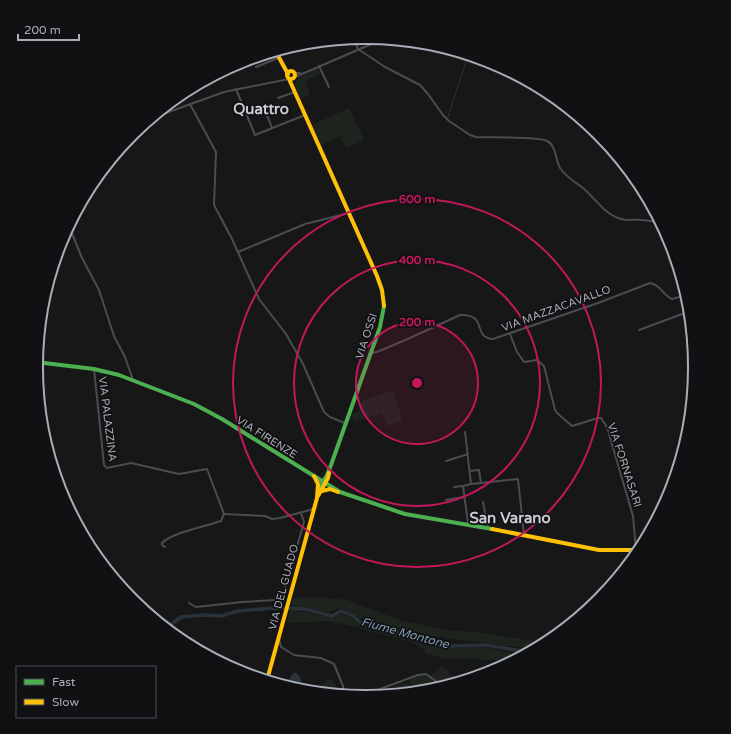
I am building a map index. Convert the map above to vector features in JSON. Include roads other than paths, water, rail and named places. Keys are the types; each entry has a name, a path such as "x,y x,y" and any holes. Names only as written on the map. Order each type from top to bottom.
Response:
{"street":[{"path":"356,44 358,49 398,75 420,85 443,115 449,121 470,135 476,138 544,139 552,144 560,167 569,178 583,188 611,214 620,219 654,222"},
{"path":"168,112 224,92 301,74 370,44"},
{"path":"256,67 278,58 290,76"},
{"path":"319,66 329,87"},
{"name":"VIA OSSI","path":"290,76 292,85 305,115 381,284 384,298 383,316 324,483"},
{"path":"236,89 255,135 305,115"},
{"path":"278,98 295,92"},
{"path":"190,104 216,152 214,206 238,252 259,299 286,334 303,364 324,412 330,417 346,423"},
{"path":"265,110 272,128"},
{"path":"238,252 305,224 349,213"},
{"path":"72,234 82,258 99,290 112,330 133,380"},
{"name":"VIA MAZZACAVALLO","path":"371,353 377,352 410,338 460,315 474,317 478,322 483,336 492,339 510,334 650,283 658,286 667,296 672,299 680,297"},
{"path":"639,330 683,314"},
{"name":"VIA FORNASARI","path":"510,334 524,362 537,360 544,366 555,410 561,417 572,426 598,418 601,418 605,423 633,516 637,542"},
{"name":"VIA FIRENZE","path":"43,363 94,369 133,380 194,404 222,419 340,492 414,516 468,524 598,550 631,550"},
{"name":"VIA PALAZZINA","path":"94,369 105,467 107,468 131,463 179,474 207,469 224,514"},
{"path":"465,432 471,484"},
{"path":"446,461 468,454"},
{"path":"470,471 479,470 481,483"},
{"path":"314,476 319,478 327,478 331,486 340,492"},
{"path":"314,476 320,489 330,489 340,492"},
{"path":"454,487 518,479 524,535"},
{"name":"VIA DEL GUADO","path":"269,674 314,508 320,489 324,483"},
{"path":"463,486 468,524"},
{"path":"446,500 464,497"},
{"path":"484,502 488,528"},
{"path":"165,547 162,543 166,540 182,533 221,521 224,514 265,516 272,519 301,513 314,508"},
{"name":"VIA DEL GUADO","path":"189,603 196,607 275,600 280,598 284,592 304,522 301,513"},
{"path":"279,637 281,647 294,655 321,658 334,664 344,689"},
{"path":"379,689 418,675 426,674 436,681"}],"waterway":[{"path":"448,117 466,61"},
{"name":"Fiume Montone","path":"171,624 181,617 203,615 221,616 238,611 273,608 305,609 332,616 341,611 353,616 361,623 451,646 486,645 519,650"}],"district":[{"name":"Quattro","path":"261,109"},
{"name":"San Varano","path":"510,518"}]}
